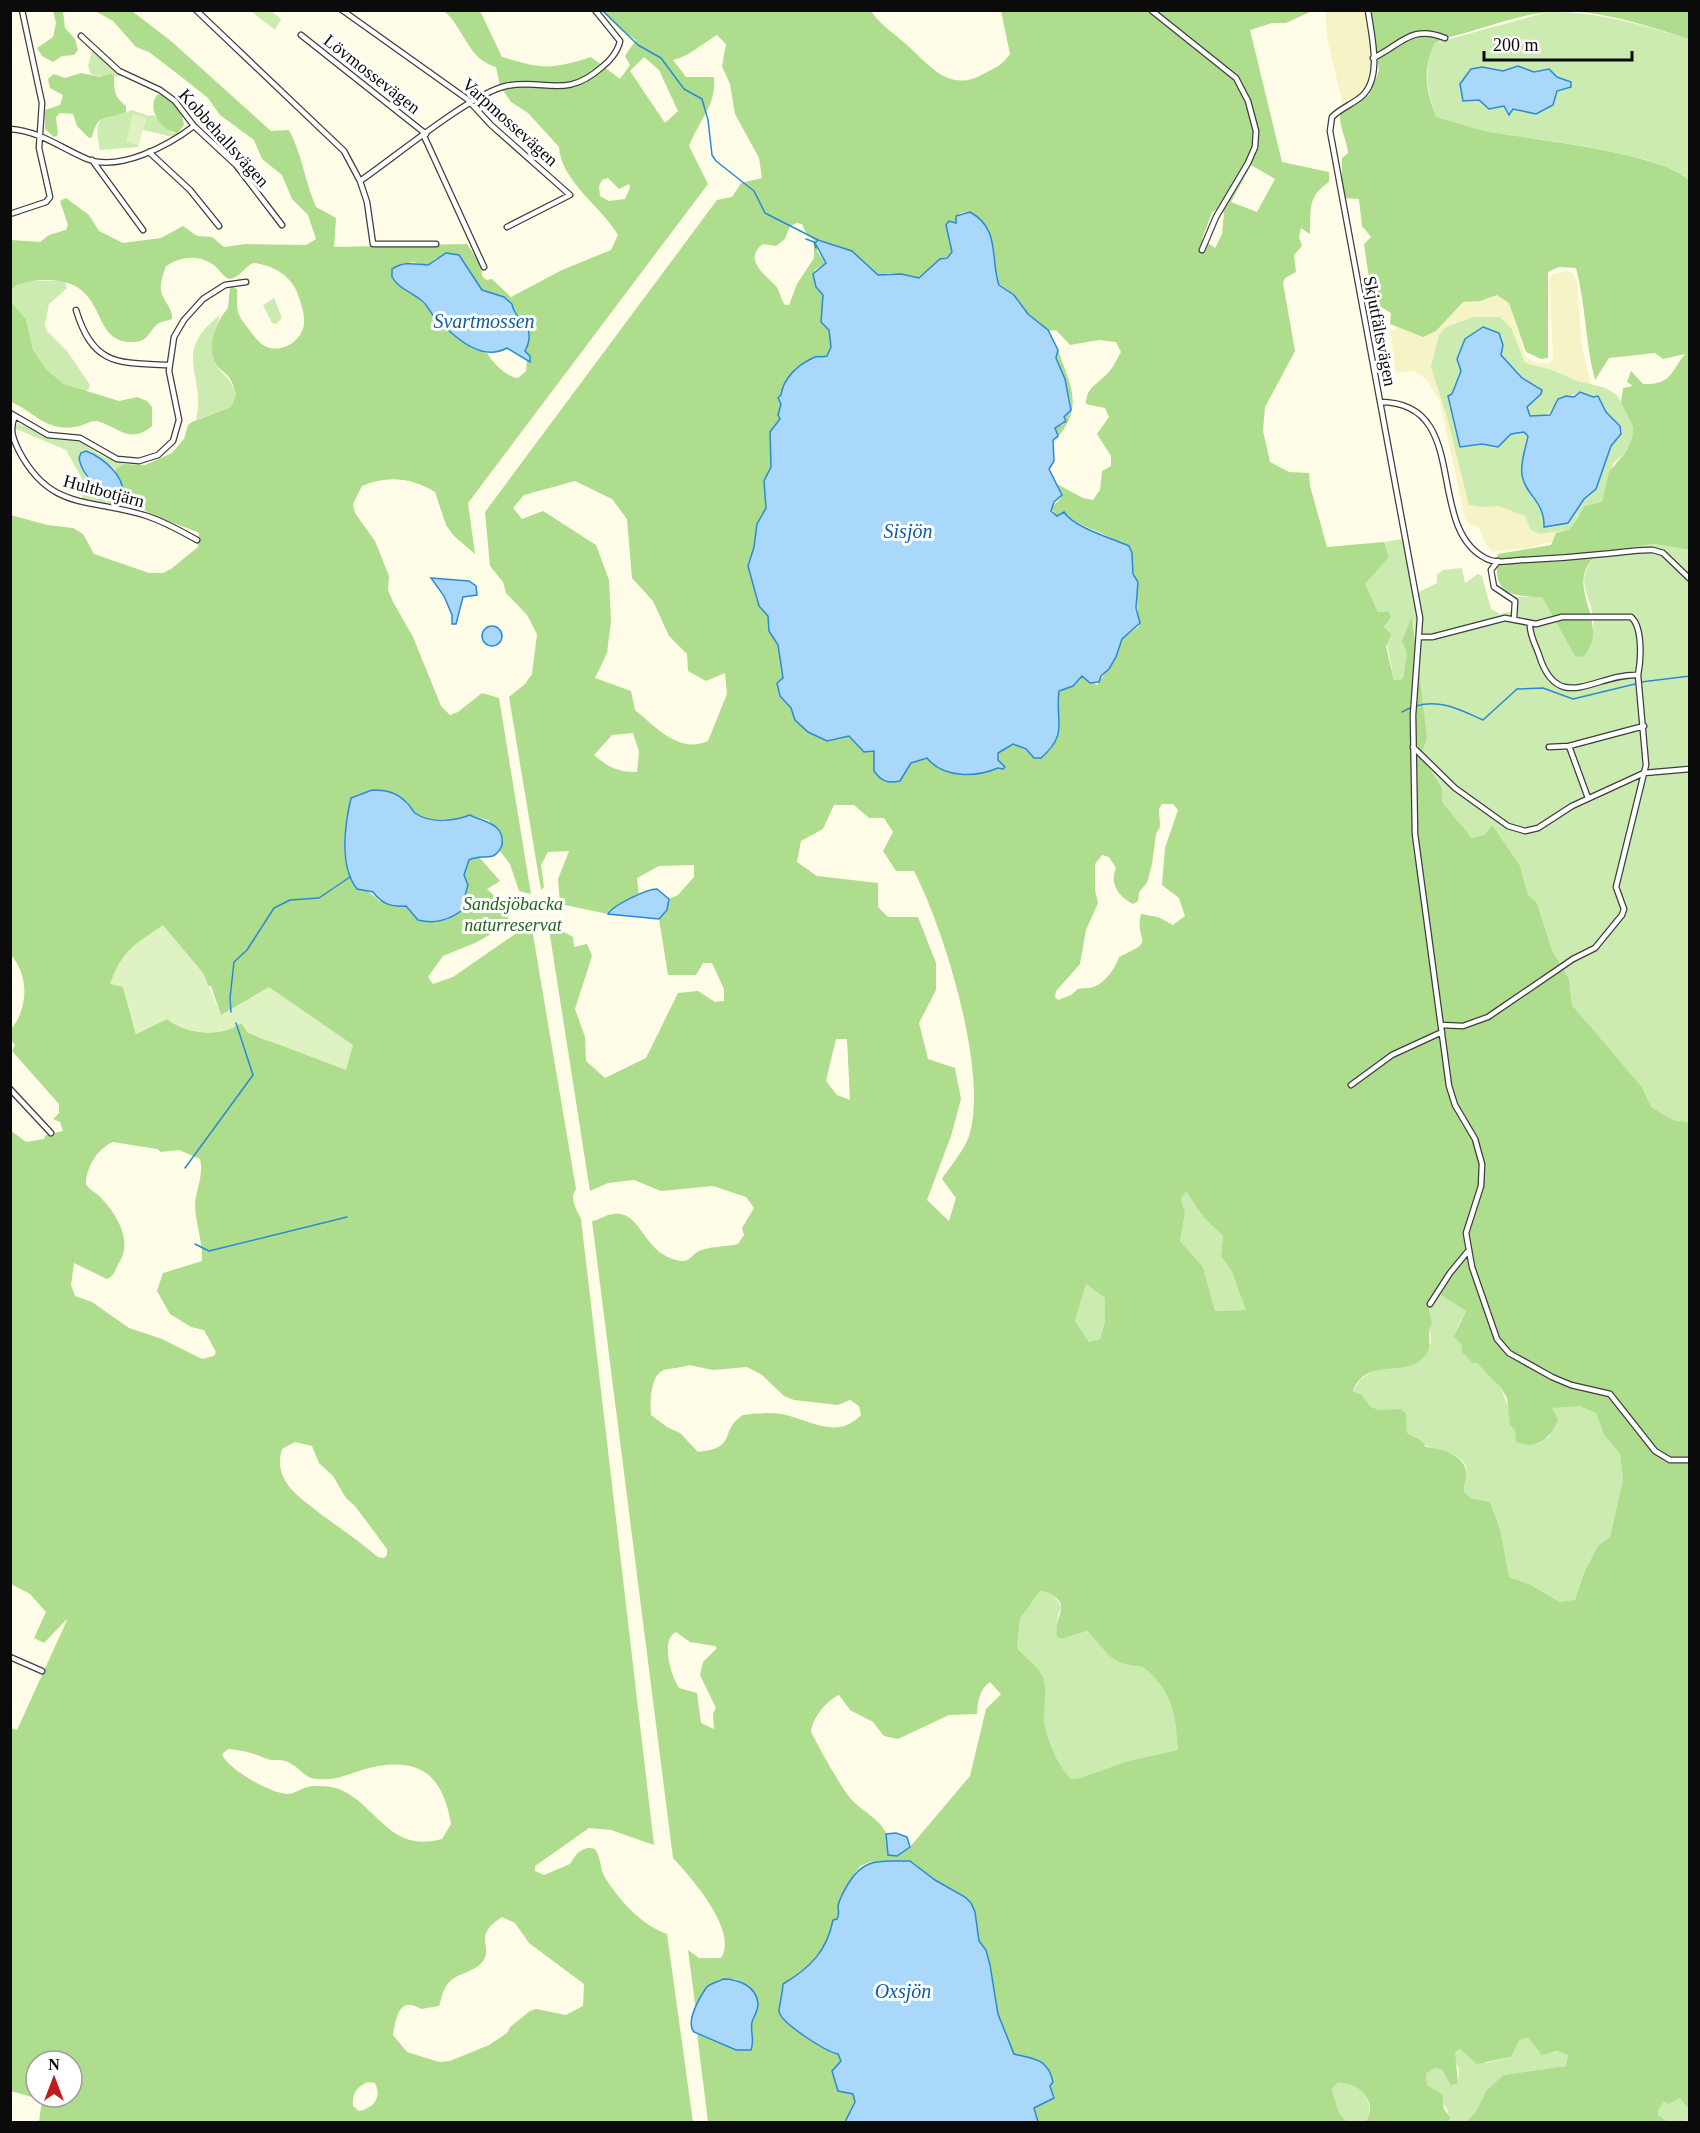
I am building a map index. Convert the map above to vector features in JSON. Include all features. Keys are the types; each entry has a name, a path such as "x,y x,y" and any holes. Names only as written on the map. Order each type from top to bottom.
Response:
{"street":[{"path":"10,214 50,199 40,155 42,103 22,10"},
{"path":"196,10 214,30 330,136 348,157 360,182 369,211 373,244 436,244"},
{"name":"Varpmossevägen","path":"342,10 472,103 491,126 570,195 507,227"},
{"path":"360,182 472,103 506,86 557,87 575,84 603,66 620,43 619,37 595,10"},
{"path":"1151,10 1236,78 1248,101 1257,137 1255,147 1216,217 1203,250"},
{"name":"Skjutfältsvägen","path":"1368,10 1373,58 1370,86 1360,98 1335,114 1329,125 1380,402 1413,410 1427,420 1439,449 1459,527 1479,554 1487,560 1498,561"},
{"path":"1373,58 1411,34 1424,33 1445,38"},
{"name":"Lövmossevägen","path":"301,35 425,135 484,267"},
{"name":"Kobbehallsvägen","path":"81,36 123,73 170,96 194,126 236,165 282,225"},
{"path":"10,129 39,135 92,160 118,160 149,152 194,126"},
{"path":"149,152 190,190 219,226"},
{"path":"92,160 143,230"},
{"path":"13,415 48,435 84,440 117,459 132,462 147,460 166,449 177,430 179,416 169,365 174,336 195,306 225,285 246,282"},
{"path":"76,310 87,338 111,359 129,364 169,365"},
{"path":"1380,402 1418,609 1420,637 1414,687 1413,747 1415,834 1451,1097 1475,1139 1482,1164 1481,1186 1466,1226 1469,1250 1494,1332 1509,1353 1571,1385 1610,1394 1655,1451 1670,1460 1689,1460"},
{"name":"Hultbotjärn","path":"13,415 11,432 17,447 33,474 50,490 71,500 148,516 197,540"},
{"path":"1514,619 1515,601 1494,587 1491,570 1498,561 1653,550 1663,554 1689,579"},
{"path":"1420,637 1432,637 1481,623 1514,619 1530,624 1562,617 1631,617 1636,622 1640,657 1638,675 1644,726 1646,765 1616,887 1624,909 1611,931 1595,948 1573,958 1488,1017 1463,1026 1441,1025"},
{"path":"1530,624 1544,672 1553,682 1579,688 1638,675"},
{"path":"1549,747 1569,746 1644,726"},
{"path":"1569,746 1588,798"},
{"path":"1413,747 1455,788 1497,819 1517,830 1538,828 1588,798 1644,773 1689,769"},
{"path":"1351,1085 1392,1055 1442,1032"},
{"path":"10,1089 51,1132"},
{"path":"1430,1304 1450,1273 1469,1250"},
{"path":"10,1657 42,1671"}],"shaded area":[{"path":"1325,11 1365,11 1372,67 1370,78 1360,94 1343,105 1328,42"},
{"path":"1567,271 1574,274 1577,281 1582,347 1593,394 1595,511 1556,541 1527,548 1493,552 1487,546 1479,527 1469,524 1465,519 1440,402 1428,381 1415,371 1396,373 1390,331 1457,302 1493,291 1507,292 1525,356 1535,363 1550,363 1553,357 1549,280 1552,274"}],"green space":[{"path":"53,11 63,11 65,28 75,39 78,50 74,55 62,56 53,62 42,56 37,48 53,37 56,23"},
{"name":"Sandsjöbacka naturreservat","path":"95,11 132,11 171,41 271,131 289,130 316,207 336,218 334,247 467,244 481,265 482,276 486,280 492,279 511,297 562,270 611,250 618,235 574,182 561,159 559,147 528,113 511,102 500,86 496,67 478,57 444,11 480,11 502,57 537,66 555,66 591,57 620,79 630,65 625,56 636,40 621,30 602,11 871,11 883,25 933,69 942,75 962,81 973,79 993,69 1010,54 1001,11 1312,11 1286,23 1272,23 1250,30 1282,162 1329,172 1329,182 1317,193 1312,204 1310,234 1301,228 1299,237 1302,246 1294,255 1296,272 1285,278 1283,283 1295,351 1265,407 1263,431 1270,462 1289,472 1309,473 1310,486 1327,547 1384,542 1389,557 1365,584 1378,612 1389,611 1391,617 1384,627 1391,634 1386,647 1394,680 1403,679 1407,653 1402,641 1412,617 1427,738 1421,755 1442,788 1442,802 1472,838 1485,835 1492,825 1520,866 1528,895 1537,903 1552,950 1569,979 1572,1005 1642,1087 1651,1107 1673,1120 1689,1122 1689,2110 1680,2098 1668,2104 1664,2101 1658,2110 1658,2115 1668,2122 1467,2122 1478,2108 1486,2091 1503,2075 1566,2066 1568,2055 1558,2051 1542,2055 1528,2038 1524,2038 1518,2042 1511,2057 1477,2064 1460,2049 1455,2052 1458,2083 1451,2085 1441,2069 1435,2068 1426,2074 1427,2085 1442,2094 1444,2109 1450,2117 1449,2122 1365,2122 1370,2107 1364,2094 1352,2085 1337,2083 1332,2090 1339,2113 1347,2122 1038,2122 1034,2108 1054,2098 1050,2086 1053,2081 1051,2073 1039,2061 1014,2054 998,2013 990,1965 986,1950 979,1941 975,1912 971,1903 910,1861 870,1862 860,1866 841,1895 838,1917 833,1920 826,1941 816,1957 784,1984 779,2011 782,2016 805,2036 838,2054 841,2061 838,2067 838,2091 853,2094 855,2102 845,2122 708,2122 697,2033 736,2050 753,2045 751,2024 758,2002 749,1986 736,1979 723,1979 704,1994 696,2011 688,1950 699,1958 721,1958 725,1947 724,1934 701,1891 673,1858 592,1221 611,1214 624,1215 638,1226 659,1252 669,1258 682,1261 701,1250 738,1244 744,1235 742,1228 754,1208 746,1197 713,1186 661,1191 634,1180 608,1183 590,1191 548,923 573,937 574,947 587,944 592,956 575,1009 585,1037 586,1061 605,1078 646,1058 678,993 698,991 715,1002 724,1001 724,989 712,963 703,963 696,975 668,975 659,919 667,910 669,899 678,895 694,877 694,865 659,866 637,878 639,895 611,909 608,914 560,904 558,879 569,851 548,852 541,865 544,887 541,890 509,697 525,684 532,674 537,634 527,615 506,593 503,582 490,566 485,512 717,200 732,197 741,183 762,178 759,158 735,114 730,84 722,66 726,44 717,35 690,53 673,60 686,77 714,77 713,96 689,146 708,184 468,503 475,554 454,536 446,525 435,492 426,487 408,481 381,480 362,486 353,504 355,513 375,541 389,576 388,590 413,637 441,706 450,715 458,712 482,693 499,698 531,894 519,891 510,864 500,851 502,843 500,833 488,820 470,815 456,820 426,819 413,812 407,802 389,791 372,790 351,798 344,848 350,877 356,884 379,901 406,906 424,921 447,920 469,904 464,899 468,885 464,876 469,860 479,857 500,881 487,889 509,910 507,925 475,943 443,956 428,977 433,984 453,977 531,923 576,1189 573,1200 581,1219 654,1845 611,1830 589,1828 535,1866 535,1871 544,1875 570,1864 583,1850 595,1849 604,1876 616,1894 639,1918 667,1934 693,2122 39,2122 41,2109 84,2109 84,2049 24,2049 24,2095 11,2091 11,1728 17,1730 68,1618 44,1643 34,1638 46,1612 30,1594 11,1584 10,1130 26,1142 44,1139 46,1135 63,1131 60,1122 53,1119 59,1113 59,1104 12,1051 15,1045 11,1040 11,1029 21,1011 24,991 21,971 10,954 11,515 47,525 73,528 83,534 94,554 149,573 163,573 171,569 198,547 199,533 160,518 135,504 119,483 115,469 124,464 145,465 172,453 184,439 188,425 231,407 236,395 234,387 228,376 217,366 212,350 216,327 228,308 230,286 237,289 237,309 242,320 257,340 267,347 279,348 291,344 300,335 304,319 294,286 285,276 273,269 253,263 236,277 229,279 209,262 197,258 184,258 166,266 161,282 161,291 171,311 172,319 159,323 143,340 135,342 120,340 110,333 90,300 81,290 66,282 31,281 22,283 11,290 11,240 40,242 49,235 66,230 68,225 60,201 66,198 89,215 99,231 123,243 161,238 183,226 197,236 212,237 224,247 245,244 306,245 316,239 308,215 292,199 282,175 262,159 254,140 220,115 208,98 179,75 149,52 136,47 113,21","holes":["644,57 659,70 678,111 665,123 630,71","1251,165 1275,179 1257,212 1231,202","608,178 619,189 629,184 630,188 625,199 609,201 600,196 599,186 602,180","1219,208 1224,213 1222,234 1215,248 1202,239 1212,212","970,212 981,222 989,234 993,247 997,282 1014,295 1028,314 1042,326 1057,350 1058,365 1069,395 1071,410 1064,417 1064,424 1055,428 1057,437 1052,445 1071,415 1073,397 1068,377 1058,351 1048,331 1056,330 1070,345 1099,340 1116,342 1121,352 1110,371 1090,390 1086,404 1105,408 1109,417 1097,434 1111,456 1111,466 1102,471 1100,490 1093,500 1083,498 1057,484 1061,498 1051,508 1057,516 1063,512 1116,540 1132,553 1132,570 1138,584 1136,590 1139,626 1122,639 1116,657 1097,685 1082,676 1073,686 1059,691 1058,734 1055,742 1041,758 1013,744 998,753 998,760 1005,767 967,774 952,772 935,765 928,758 912,763 902,778 884,781 874,771 874,751 864,752 849,736 827,741 808,732 795,720 791,708 780,696 777,683 783,678 778,645 769,631 768,616 759,606 748,566 755,547 757,524 766,508 764,481 771,467 770,432 780,419 782,387 796,368 812,358 827,356 831,347 829,330 821,322 823,297 814,278 815,270 826,263 817,251 818,240 852,251 878,275 890,273 919,278 940,259 951,255 953,249 949,243 948,227 956,223 960,213","797,223 802,224 806,233 814,240 814,258 797,284 789,305 785,305 776,286 755,260 755,255 763,244 776,246 785,239 790,226","459,255 482,291 504,297 511,304 529,334 525,351 530,356 530,361 527,360 526,371 518,378 504,372 487,353 471,348 455,336 420,299 407,292 392,269 412,262 428,265 436,258","575,481 612,499 627,519 632,578 653,601 669,636 687,654 688,671 706,681 725,673 727,694 708,741 687,744 668,737 635,710 631,691 595,678 607,653 611,621 609,580 596,545 543,511 522,519 513,508 524,495","633,733 639,752 637,772 618,770 594,755 612,735","1162,804 1173,804 1178,810 1165,848 1162,885 1179,898 1185,916 1173,925 1158,917 1141,914 1142,943 1119,957 1112,972 1098,985 1078,989 1071,995 1058,1000 1055,997 1056,991 1080,964 1086,930 1098,903 1095,890 1095,864 1102,855 1109,857 1116,868 1114,879 1117,889 1123,898 1133,904 1138,901 1139,892 1147,883 1156,834 1160,827 1159,809","834,805 854,805 869,818 884,818 893,832 883,851 896,871 914,871 926,896 950,964 960,1002 973,1076 974,1109 969,1136 942,1179 956,1198 949,1221 927,1200 951,1136 961,1099 955,1068 928,1059 919,1023 936,990 936,963 918,917 888,917 878,907 878,883 817,876 797,862 801,841 823,829","211,986 221,1015 353,1045 309,1046 278,1043 251,1033 241,1023 223,1031 203,1032 184,1028 167,1019 136,1034 123,987","836,1039 847,1039 850,1100 837,1095 826,1081","113,1142 157,1149 161,1152 179,1150 200,1159 200,1176 195,1205 202,1261 163,1273 157,1291 170,1314 191,1327 204,1330 216,1352 214,1356 202,1359 162,1339 129,1328 92,1302 75,1296 71,1285 74,1263 107,1279 114,1273 123,1253 123,1235 116,1218 105,1202 86,1184 88,1171 102,1149","1186,1191 1204,1218 1223,1236 1221,1256 1232,1272 1246,1310 1215,1311 1203,1267 1180,1241 1185,1213 1181,1199","1086,1284 1105,1298 1105,1321 1100,1339 1089,1342 1075,1321","1439,1294 1466,1311 1454,1337 1462,1345 1462,1352 1473,1363 1477,1363 1501,1388 1507,1398 1510,1425 1515,1430 1516,1442 1530,1445 1542,1441 1551,1432 1558,1419 1552,1408 1579,1406 1596,1413 1604,1435 1620,1454 1623,1479 1610,1537 1598,1546 1585,1570 1575,1600 1560,1602 1529,1584 1509,1577 1500,1529 1490,1502 1471,1498 1464,1491 1466,1471 1461,1461 1444,1451 1426,1447 1419,1439 1407,1433 1406,1414 1401,1409 1379,1410 1371,1407 1362,1395 1353,1391 1359,1380 1367,1374 1376,1370 1406,1367 1423,1358 1428,1350 1432,1323 1429,1310","689,1365 713,1370 747,1367 762,1375 784,1396 794,1400 838,1405 850,1400 859,1406 861,1415 852,1422 834,1427 825,1427 781,1414 743,1415 731,1427 724,1443 711,1450 698,1452 680,1433 651,1415 653,1383 659,1373","295,1442 312,1446 319,1463 333,1476 346,1498 355,1506 387,1549 387,1555 384,1558 378,1557 305,1502 290,1488 281,1471 282,1449","1040,1591 1054,1596 1061,1604 1057,1637 1062,1639 1087,1631 1110,1656 1131,1666 1143,1667 1153,1676 1171,1704 1178,1750 1128,1761 1072,1779 1057,1759 1047,1733 1044,1717 1045,1685 1042,1675 1017,1648 1020,1619","676,1632 690,1642 717,1648 703,1662 700,1675 716,1708 713,1713 714,1729 701,1723 697,1693 679,1688 668,1658 671,1636","990,1682 1001,1694 986,1709 970,1776 910,1847 907,1837 886,1833 878,1822 852,1800 833,1772 811,1732 814,1721 821,1710 839,1695 850,1710 873,1722 884,1736 898,1739 949,1715 977,1714 984,1688","228,1749 248,1752 269,1760 285,1761 316,1779 338,1778 387,1765 415,1768 426,1773 435,1782 442,1793 451,1824 442,1839 423,1842 408,1839 395,1833 362,1804 336,1788 311,1786 293,1793 280,1793 250,1779 232,1766 222,1754","502,1917 515,1923 529,1943 584,1984 583,2006 566,2015 536,2009 530,2011 510,2027 507,2033 489,2045 450,2061 439,2062 407,2052 393,2035 400,2010 408,2005 421,2009 439,2006 443,1992 449,1983 483,1961 486,1955 485,1935","368,2082 375,2083 378,2093 372,2105 359,2111 353,2106 353,2098 360,2086"]},
{"path":"251,11 271,11 281,19 275,30"},
{"path":"1371,11 1566,11 1512,19 1435,43 1428,62 1427,80 1436,117 1485,131 1623,154 1673,170 1689,180 1689,550 1654,544 1598,552 1588,565 1584,578 1593,634 1583,657 1575,656 1542,597 1512,593 1500,584 1497,567 1498,554 1551,545 1556,533 1570,529 1585,506 1602,502 1609,472 1627,450 1632,438 1633,427 1621,402 1623,388 1633,386 1627,382 1631,371 1643,384 1659,382 1669,376 1685,354 1663,359 1655,353 1609,358 1595,380 1576,268 1559,267 1548,272 1548,358 1541,359 1526,352 1509,303 1497,295 1480,301 1463,302 1436,331 1423,337 1390,324 1391,313 1376,304 1371,292 1364,244 1371,237 1362,226 1359,199 1342,198 1342,158 1348,153 1340,114 1369,95 1379,71"},
{"path":"1566,11 1689,11 1689,39 1638,23 1602,15"},
{"path":"1548,12 1602,16 1689,39 1689,180 1673,170 1623,154 1485,131 1436,117 1430,98 1428,80 1429,61 1435,43"},
{"path":"92,51 120,74 119,76 101,77 91,74 88,66"},
{"path":"81,73 100,77 111,74 114,76 116,93 126,106 126,112 101,120 92,137 89,138 77,126 73,114 60,113 56,117 58,135 54,137 45,129 45,110 60,105 63,95 50,88 48,79 54,74 65,78"},
{"path":"158,94 172,101 179,110 184,125 178,133 166,128 157,118 153,106"},
{"path":"132,110 149,116 154,115 172,133 178,133 173,137 143,130 146,118 126,141 139,145 138,147 100,150 99,123 104,116 119,115"},
{"path":"133,114 146,118 139,145 126,142"},
{"path":"25,281 65,281 67,288 49,304 45,324 47,331 67,351 90,385 89,389 84,392 64,384 47,370 33,350 26,319 11,302 10,290"},
{"path":"274,298 282,318 276,324 272,323 263,305"},
{"path":"11,302 26,319 33,350 47,370 64,384 119,401 137,397 147,401 152,407 152,426 137,434 124,433 97,421 65,428 48,424 11,402"},
{"path":"220,315 213,349 215,363 230,382 236,395 231,407 196,420 198,404 193,353 205,329"},
{"path":"1473,317 1500,317 1511,328 1525,363 1552,370 1577,381 1606,388 1617,395 1633,427 1632,438 1627,450 1613,464 1602,502 1591,505 1577,516 1571,529 1540,534 1531,530 1525,516 1499,506 1469,505 1447,417 1431,367 1439,335 1446,327","holes":["1482,327 1499,333 1503,345 1501,355 1522,378 1542,389 1541,394 1527,407 1530,416 1545,415 1558,399 1582,392 1593,397 1598,396 1606,412 1618,423 1622,432 1611,446 1598,484 1584,499 1570,521 1549,525 1522,475 1528,436 1524,431 1511,434 1497,447 1480,444 1460,447 1448,396 1452,394 1462,371 1457,357 1469,337"]},
{"path":"18,423 52,439 81,442 100,455 124,464 115,469 86,451 83,470 105,493 116,498 122,499 124,495 128,498 128,507 82,499 85,484 66,450 14,428"},
{"path":"1408,538 1417,593 1437,583 1437,575 1443,570 1462,568 1465,583 1478,574 1482,576 1491,609 1500,614 1514,611 1516,597 1542,597 1564,636 1589,649 1593,619 1584,577 1598,552 1654,544 1689,550 1689,1122 1673,1120 1651,1107 1642,1087 1572,1005 1569,979 1552,950 1537,903 1528,895 1520,866 1485,836 1472,838 1442,802 1442,788 1421,755 1418,657 1413,618 1403,679 1394,680 1384,627 1391,617 1389,611 1378,612 1364,584 1389,557 1384,542"},
{"path":"163,925 203,973 221,1015 269,987 353,1045 346,1070 248,1033 241,1023 223,1031 203,1032 184,1028 167,1019 136,1034 123,987 110,984 119,963 130,949"},
{"path":"1186,1190 1204,1218 1223,1236 1221,1256 1232,1272 1247,1310 1215,1311 1203,1267 1180,1241 1185,1213 1181,1199"},
{"path":"1086,1284 1105,1298 1105,1321 1100,1339 1089,1342 1075,1321"},
{"path":"1439,1294 1466,1311 1458,1327 1463,1345 1501,1388 1509,1409 1537,1444 1550,1436 1552,1408 1563,1405 1574,1406 1596,1413 1604,1435 1620,1454 1623,1479 1610,1537 1598,1546 1585,1570 1575,1601 1560,1602 1529,1584 1508,1577 1500,1529 1490,1502 1471,1498 1464,1491 1466,1467 1463,1462 1452,1454 1421,1443 1419,1439 1407,1433 1406,1422 1371,1407 1362,1395 1353,1391 1360,1380 1375,1369 1411,1365 1431,1343 1432,1323 1429,1310"},
{"path":"1040,1591 1053,1596 1061,1608 1058,1614 1057,1637 1062,1639 1087,1631 1111,1656 1132,1666 1143,1667 1153,1676 1171,1704 1179,1750 1128,1761 1080,1778 1072,1779 1067,1774 1053,1751 1047,1733 1044,1717 1045,1685 1042,1675 1017,1648 1020,1619"},
{"path":"1523,2038 1528,2038 1539,2051 1554,2053 1558,2051 1568,2055 1566,2066 1503,2075 1486,2091 1478,2108 1467,2122 1449,2122 1446,2107 1427,2085 1426,2074 1435,2068 1441,2069 1444,2075 1458,2083 1459,2069 1453,2057 1454,2052 1460,2049 1487,2063 1511,2057 1516,2044"},
{"path":"1350,2082 1367,2099 1369,2111 1365,2122 1347,2122 1339,2113 1332,2090 1337,2083"},
{"path":"1680,2098 1689,2110 1686,2122 1668,2122 1657,2115 1657,2110 1664,2100"}],"water":[{"path":"1518,66 1534,72 1549,69 1557,77 1571,82 1571,87 1557,91 1553,105 1536,114 1513,109 1509,115 1504,106 1489,109 1479,100 1463,101 1460,84 1471,69 1482,67 1503,71"},
{"name":"Sisjön","path":"970,212 980,219 990,236 999,285 1014,295 1028,314 1048,330 1058,350 1056,358 1065,379 1071,410 1064,417 1066,421 1055,428 1058,436 1053,440 1054,461 1049,469 1062,495 1054,502 1051,511 1057,516 1064,512 1075,523 1129,546 1132,553 1133,574 1138,582 1136,608 1140,623 1122,639 1116,657 1099,682 1090,683 1082,676 1073,686 1059,691 1058,734 1055,742 1041,758 1034,758 1026,749 1013,744 998,753 998,760 1005,767 1003,769 971,774 951,773 934,765 927,758 911,763 900,781 888,782 874,771 874,751 864,752 849,736 827,741 808,732 795,720 791,708 780,696 777,683 783,678 778,645 769,631 768,616 759,606 748,566 754,547 757,524 766,508 764,481 771,467 770,432 780,419 778,415 781,404 778,398 792,372 815,357 827,356 831,347 829,330 821,322 823,295 816,287 813,274 826,263 815,243 818,240 852,251 878,275 901,274 919,278 940,259 947,258 952,252 946,225 949,221 956,223 956,216"},
{"name":"Svartmossen","path":"446,253 459,255 482,290 504,297 512,304 528,329 529,342 525,351 530,356 530,362 507,348 497,352 487,352 468,345 450,332 423,302 401,287 392,277 392,269 396,266 428,265"},
{"path":"1483,327 1499,333 1503,345 1501,355 1522,378 1542,390 1541,394 1527,407 1530,416 1550,415 1558,399 1566,396 1574,397 1580,392 1593,397 1598,396 1606,412 1620,426 1621,434 1611,446 1596,489 1584,499 1568,523 1544,527 1541,511 1522,475 1522,460 1528,436 1524,432 1511,434 1498,447 1482,444 1460,447 1448,396 1452,394 1461,371 1457,359 1465,339"},
{"path":"86,451 100,458 118,476 123,491 122,499 119,501 106,494 88,478 79,458 81,453"},
{"path":"431,578 469,581 476,586 477,595 463,597 456,624 452,624 452,615 444,596"},
{"path":"492,626 499,629 502,636 499,643 492,646 485,643 482,636 485,629"},
{"path":"372,790 395,794 415,813 428,819 450,820 470,815 492,824 500,832 502,845 496,854 469,860 464,875 468,885 464,899 469,904 458,913 439,921 418,920 406,906 387,904 373,892 357,889 351,880 346,857 347,820 351,798"},
{"path":"657,889 669,899 667,910 659,919 608,914 616,906 631,898"},
{"path":"896,1833 907,1837 910,1847 897,1856 888,1855 886,1834"},
{"name":"Oxsjön","path":"910,1861 971,1903 975,1912 979,1941 986,1950 990,1965 998,2014 1014,2054 1039,2061 1048,2068 1051,2074 1053,2082 1050,2086 1054,2098 1034,2108 1038,2122 845,2122 855,2102 853,2094 838,2091 832,2071 841,2061 838,2054 805,2036 781,2016 779,2011 783,1984 801,1972 822,1950 833,1920 838,1917 841,1898 854,1875 874,1862"},
{"path":"723,1979 735,1980 746,1985 757,1998 758,2007 752,2022 751,2050 736,2050 694,2032 692,2028 692,2016 700,1997 709,1985"}],"waterway":[{"path":"602,10 638,45 661,58 684,89 702,99 708,120 712,155 716,161 754,191 765,213 818,240"},
{"path":"806,239 814,242 816,248"},
{"path":"1641,682 1690,676"},
{"path":"1416,706 1442,705 1483,720 1517,689 1543,688 1573,699 1635,684"},
{"path":"1402,712 1410,708"},
{"path":"231,1012 230,998 234,962 247,950 274,908 290,900 319,898 350,877"},
{"path":"185,1168 253,1075 236,1023"},
{"path":"195,1244 209,1251 347,1217"}]}
